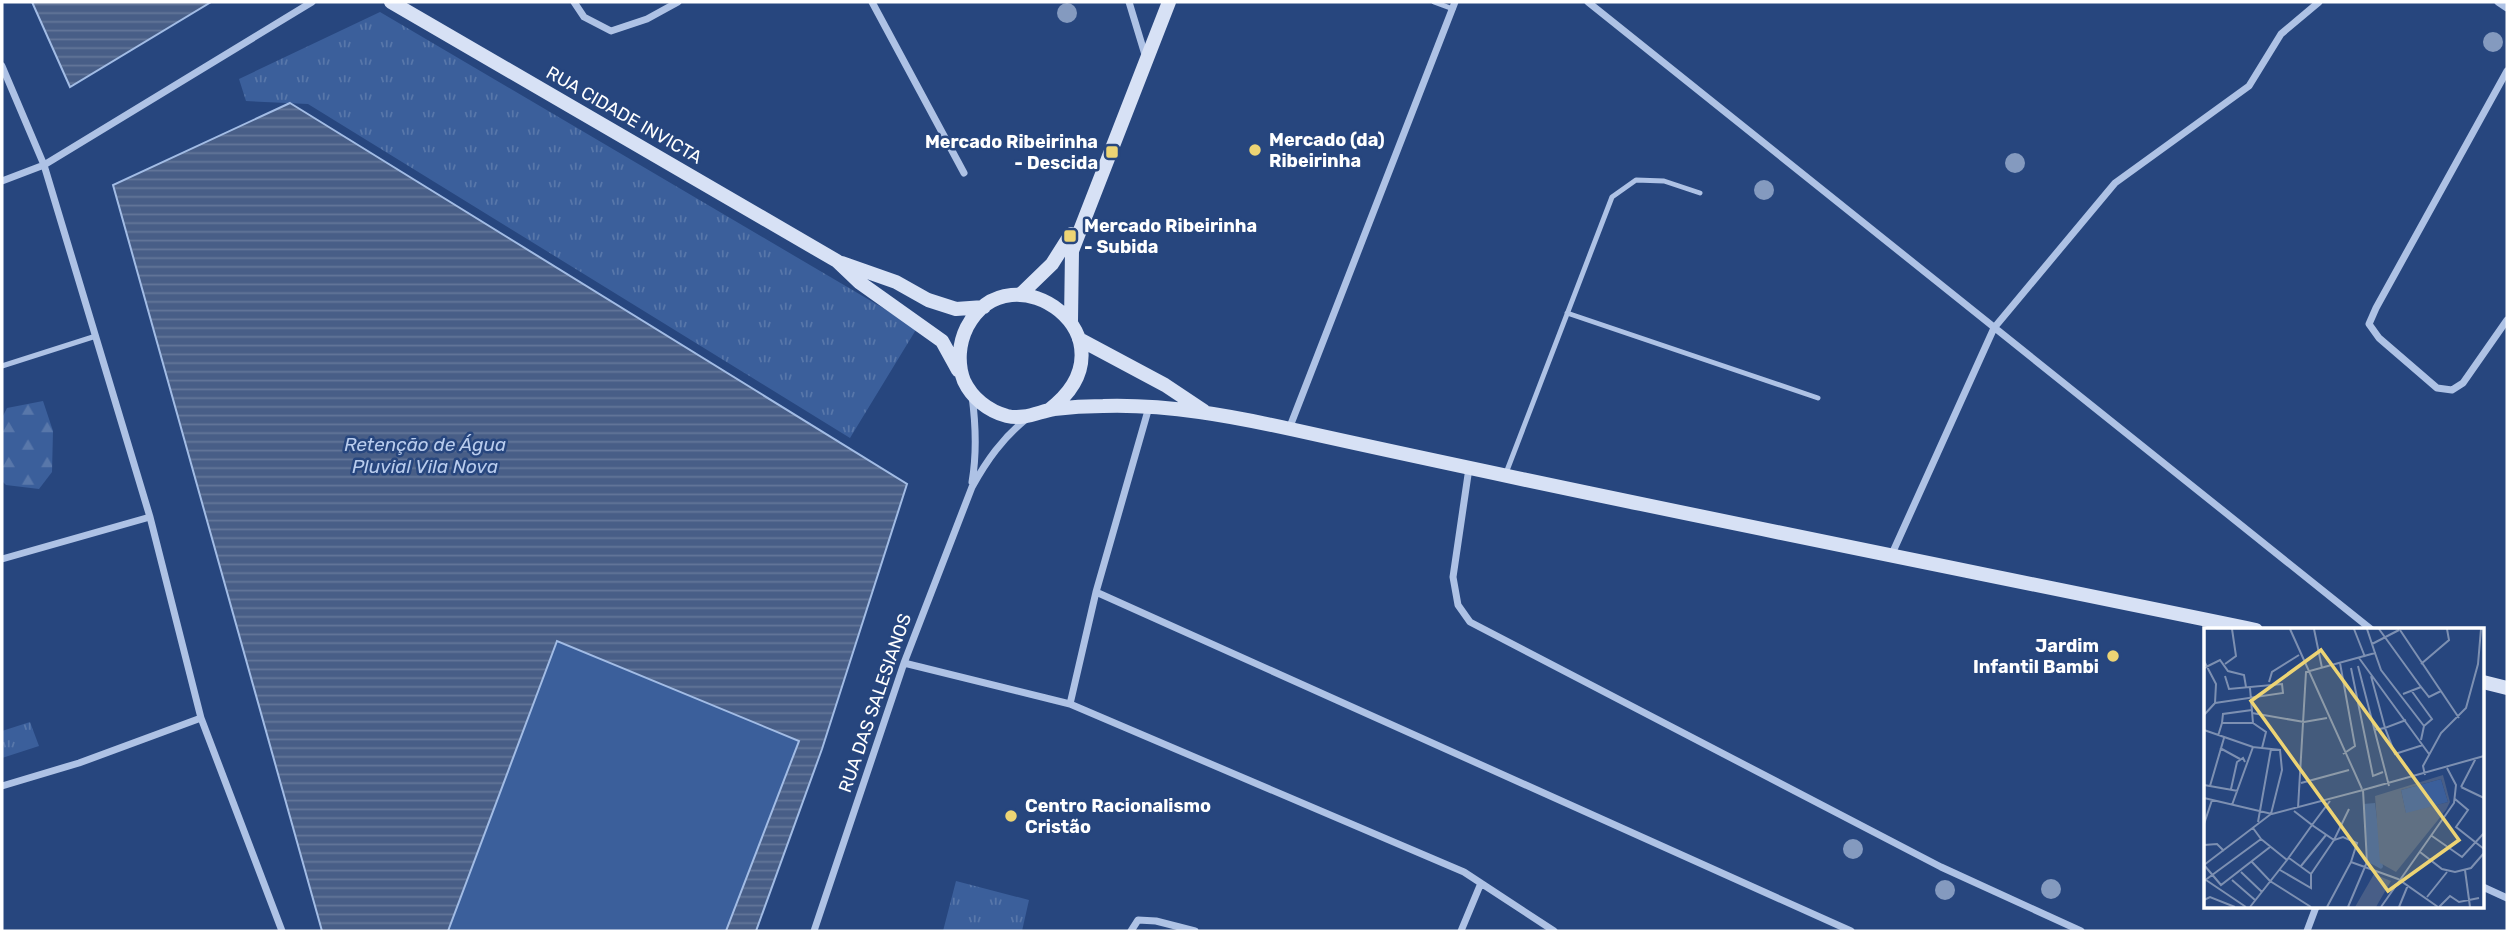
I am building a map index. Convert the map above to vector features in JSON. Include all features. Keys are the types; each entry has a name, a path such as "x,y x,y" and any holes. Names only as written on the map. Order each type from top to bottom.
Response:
{"main road":[{"name":"RUA CIDADE INVICTA","path":"391,2 837,261 896,282 928,300 956,309 984,307"},
{"path":"1071,321 1072,251 1169,2"},
{"path":"1021,294 1052,264 1065,247 1112,152"},
{"name":"RUA CIDADE INVICTA","path":"837,261 859,282 942,341 962,378"},
{"path":"1049,410 1066,397 1077,379 1082,359 1079,339 1071,321 1058,307 1040,298 1021,294 1001,298 984,307 970,321 962,338 959,359 962,378 972,396 989,409 1008,416 1029,417 1049,410 1105,406 1205,412 2246,628"},
{"path":"1079,339 1144,373 1205,412"},
{"path":"2484,681 2507,688"}],"street":[{"path":"2,181 44,165 312,2"},
{"path":"574,2 584,17 611,31 647,19 678,2"},
{"path":"872,2 964,173"},
{"path":"1129,2 1146,60"},
{"path":"1588,2 2369,628"},
{"path":"1891,555 1994,328 2115,183 2249,86 2281,34 2319,2"},
{"path":"2498,2 2507,8"},
{"path":"1289,429 1454,5"},
{"path":"2,66 44,165 150,517 201,718 282,931"},
{"path":"2507,71 2369,324 2379,338 2437,388 2452,390 2463,383 2507,320"},
{"name":"RUA DAS SALESIANOS","path":"972,396 976,436 972,487"},
{"path":"1070,704 1096,592 1149,407"},
{"name":"RUA DAS SALESIANOS","path":"814,931 904,663 972,487 986,460 1006,436 1029,417"},
{"path":"1469,468 1453,577 1458,605 1470,622 1941,867 2081,931"},
{"path":"2,559 150,517"},
{"path":"1096,592 1851,931"},
{"path":"904,663 1070,704 1464,872 1553,931"},
{"path":"2,786 79,763 201,718"},
{"path":"1461,931 1481,883"},
{"path":"2484,887 2507,898"},
{"path":"2307,931 2316,908"},
{"path":"1131,931 1138,920 1156,920 1195,931"}],"lane":[{"path":"1434,2 1454,5"},
{"path":"1505,476 1612,197 1636,180 1664,181 1700,193"},
{"path":"1567,313 1818,398"},
{"path":"2,366 96,337"}],"green space":[{"path":"380,12 917,328 850,438 308,104 246,101 239,79"},
{"path":"43,401 53,431 52,472 39,489 6,485 2,481 2,418 7,408"},
{"path":"557,641 799,741 726,931 448,931"},
{"path":"30,722 39,746 2,758 2,731"},
{"path":"956,881 1029,900 1022,931 943,931"}],"water":[{"path":"32,2 211,2 70,87"},
{"name":"Retenção de Água Pluvial Vila Nova","path":"290,103 907,484 822,749 756,931 726,931 799,741 557,641 448,931 322,931 113,185"}],"place":[{"name":"Mercado (da) Ribeirinha","path":"1255,150"},
{"name":"Mercado Ribeirinha - Descida","path":"1112,152"},
{"name":"Mercado Ribeirinha - Subida","path":"1070,236"},
{"name":"Jardim Infantil Bambi","path":"2113,656"},
{"name":"Centro Racionalismo Cristão","path":"1011,816"}]}
